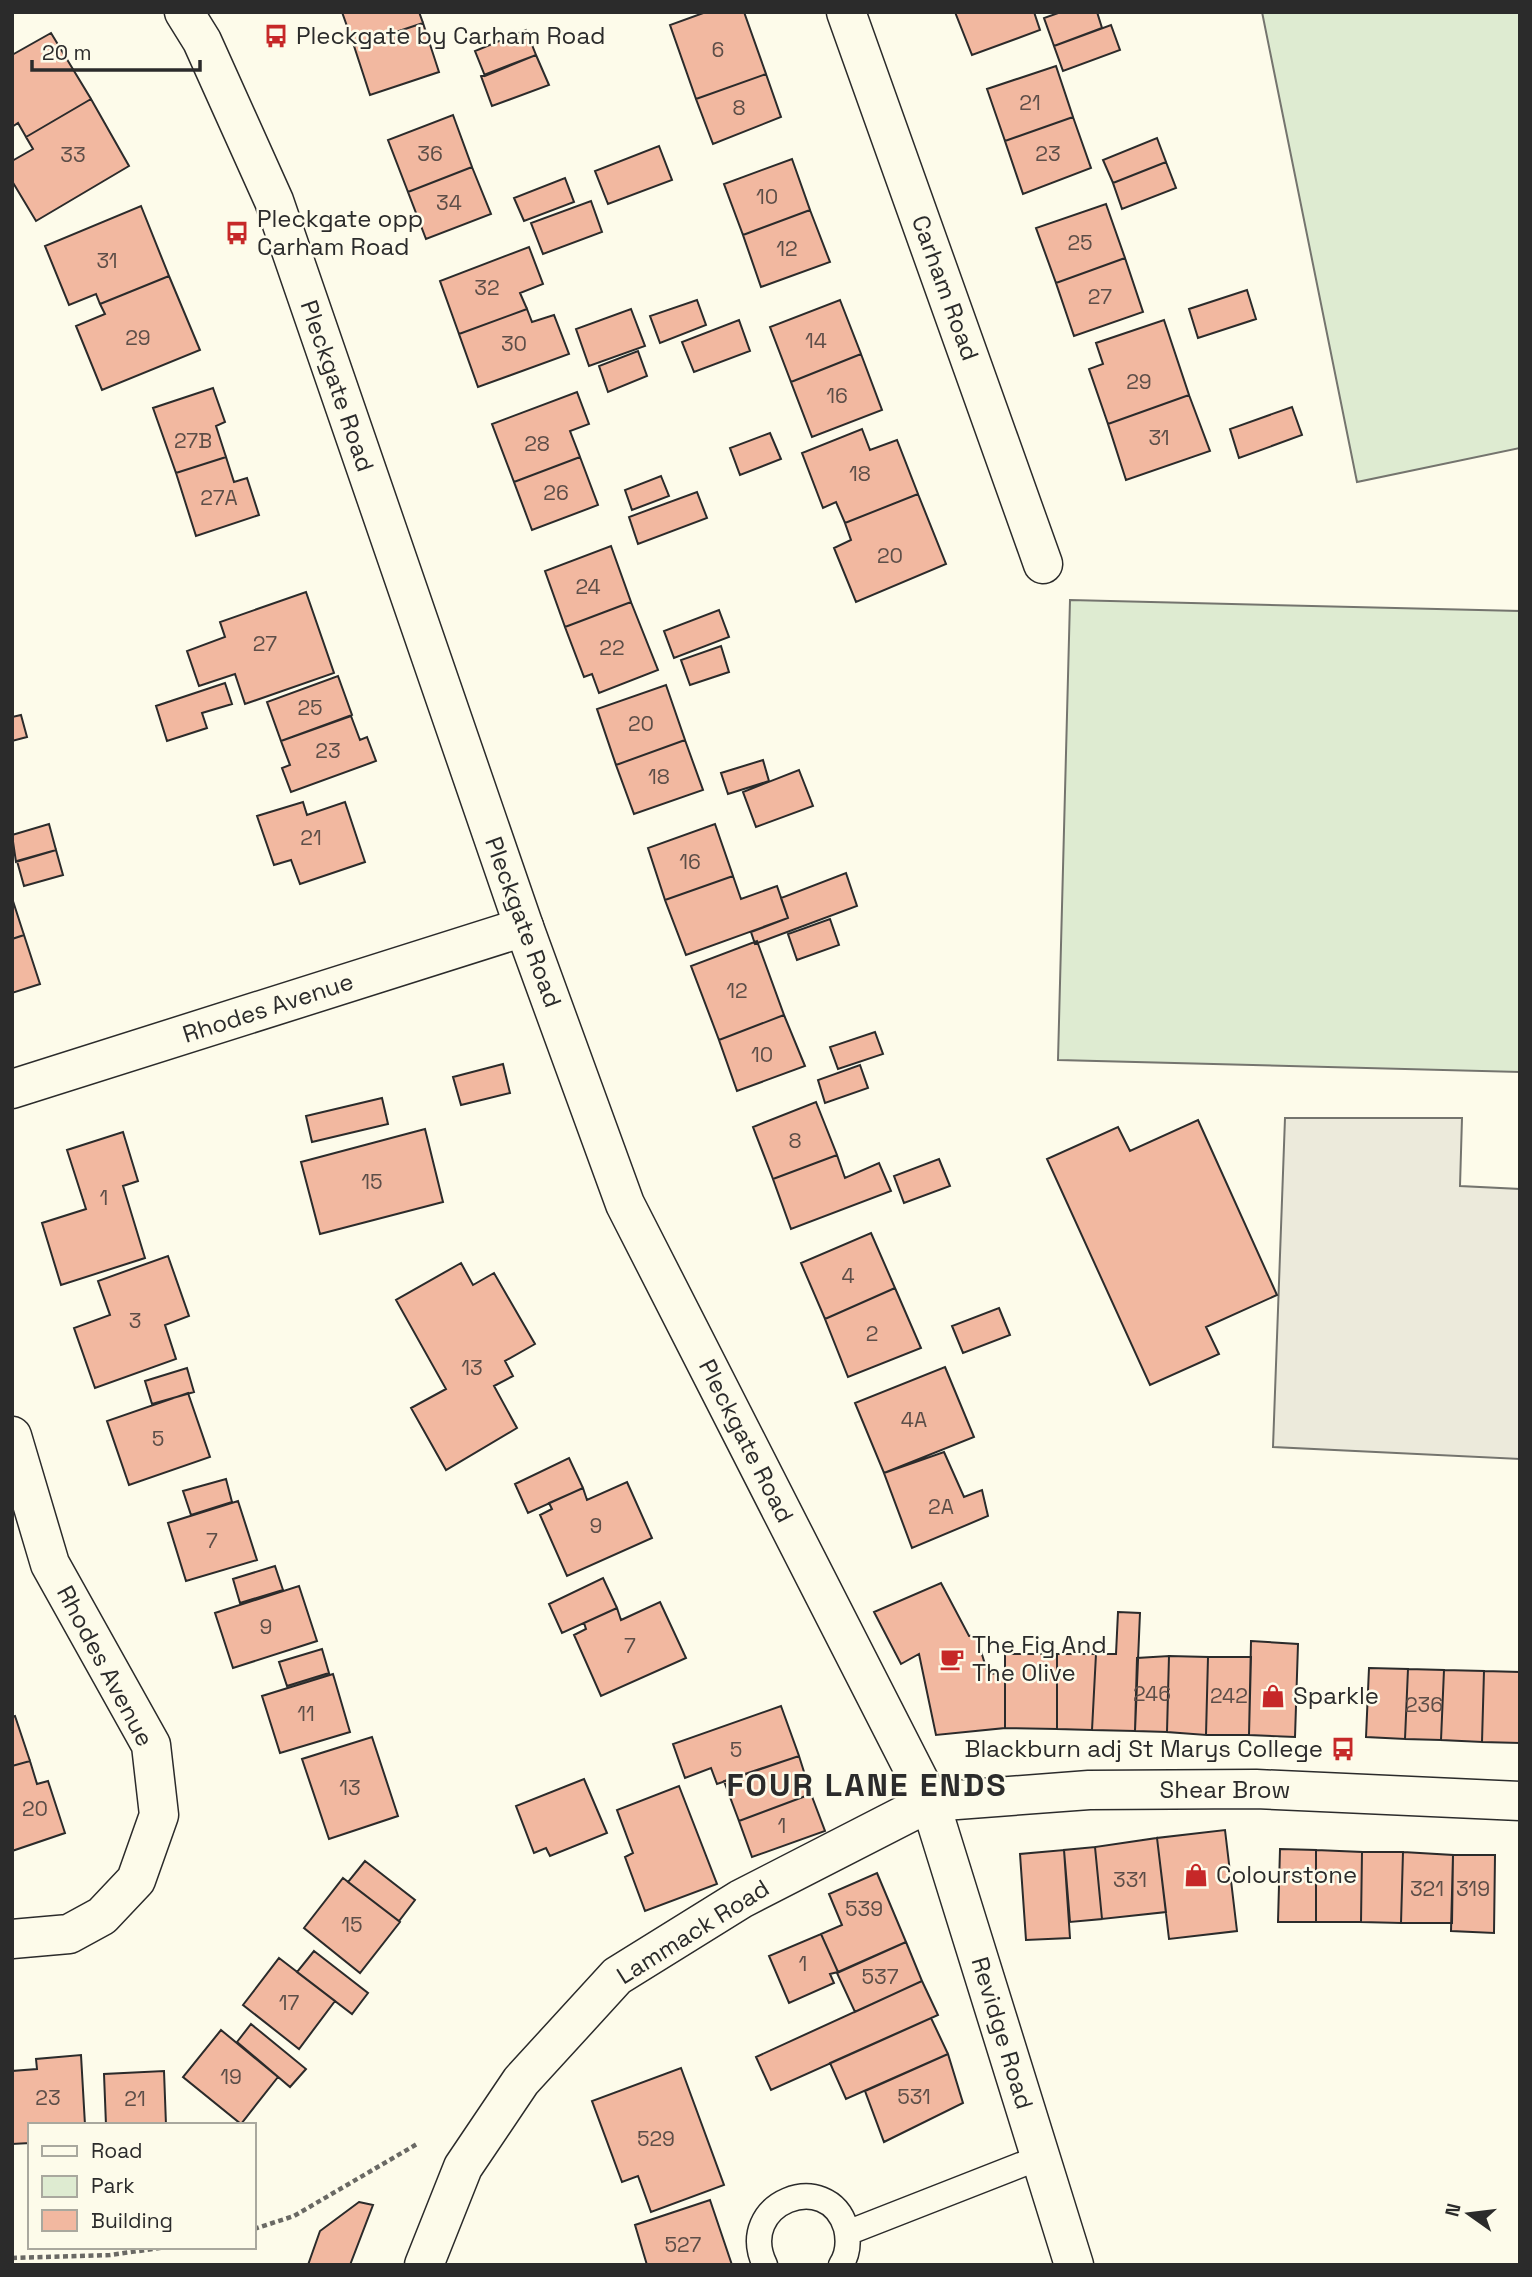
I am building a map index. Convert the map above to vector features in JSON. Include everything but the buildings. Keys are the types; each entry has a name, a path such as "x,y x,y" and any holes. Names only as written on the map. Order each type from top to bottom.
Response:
{"street":[{"name":"Pleckgate Road","path":"184,12 202,41 274,201 524,927 625,1204 930,1802"},
{"name":"Carham Road","path":"846,12 1043,564"},
{"name":"Rhodes Avenue","path":"12,1090 524,927"},
{"name":"Rhodes Avenue","path":"12,1436 50,1564 152,1745 159,1815 136,1880 102,1916 69,1934 12,1939"},
{"name":"Shear Brow","path":"930,1802 1089,1790 1228,1789 1520,1801"},
{"name":"Revidge Road","path":"930,1802 1074,2265"},
{"name":"Lammack Road","path":"424,2265 463,2167 521,2081 617,1976 741,1899 930,1802"}],"lane":[{"path":"847,2233 1041,2157"},
{"path":"765,2265 758,2240 762,2226 779,2203 793,2197 814,2198 834,2208 843,2219 848,2248 841,2265"}],"path":[{"path":"256,2228 294,2216 422,2141"},
{"path":"12,2258 110,2255 153,2249"}],"green space":[{"path":"1262,12 1520,12 1520,448 1357,482"},
{"path":"1070,600 1520,611 1520,1072 1058,1060"}],"shaded area":[{"path":"1285,1118 1462,1118 1460,1186 1520,1189 1520,1459 1273,1447"}],"place":[{"name":"Pleckgate by Carham Road","path":"276,36"},
{"name":"Pleckgate opp Carham Road","path":"237,233"},
{"name":"The Fig And The Olive","path":"952,1659"},
{"name":"Sparkle","path":"1273,1696"},
{"name":"Blackburn adj St Marys College","path":"1343,1749"},
{"name":"Colourstone","path":"1196,1875"}],"district":[{"name":"FOUR LANE ENDS","path":"867,1785"}]}
